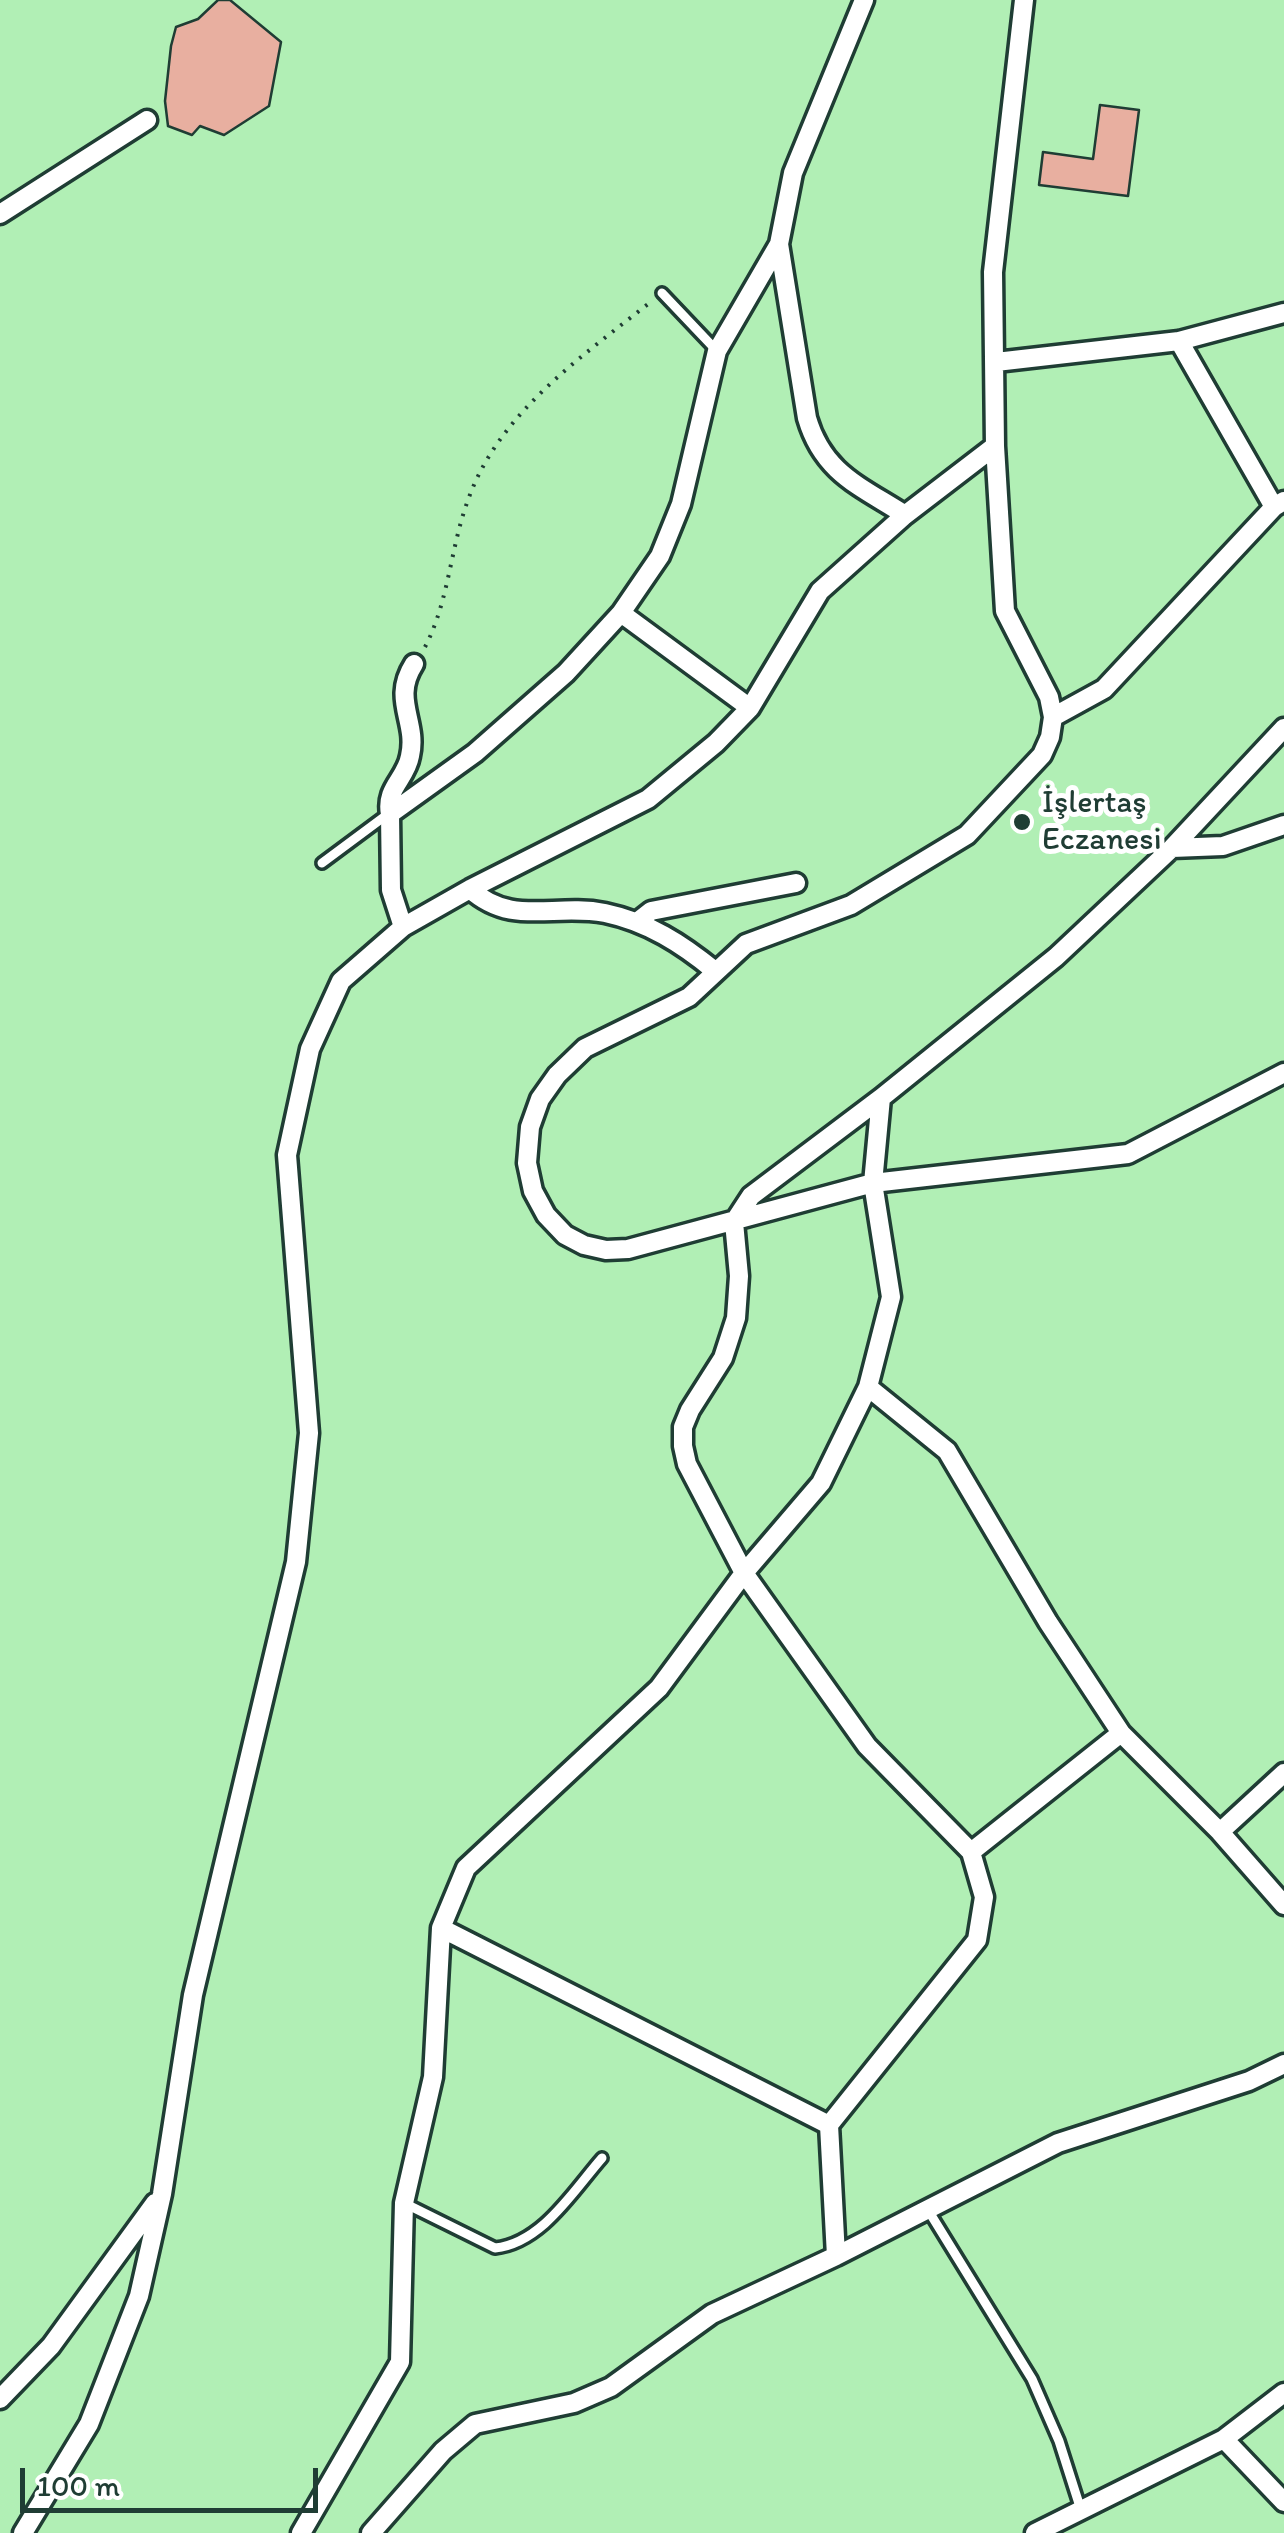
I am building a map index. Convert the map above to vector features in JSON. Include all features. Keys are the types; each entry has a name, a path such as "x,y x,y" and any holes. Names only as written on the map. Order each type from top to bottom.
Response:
{"street":[{"path":"864,0 793,173 780,244 813,440 835,471 905,515"},
{"path":"1024,0 993,272 995,446 1005,611 1049,697 1053,717 1050,737 1042,755 968,835 851,905 746,944 689,996 586,1048 557,1075 540,1099 530,1127 528,1164 533,1190 546,1215 565,1235 606,1250 628,1249 873,1183 1128,1154 1284,1073"},
{"path":"0,214 147,120"},
{"path":"390,814 476,753 587,653 641,586 671,533 681,504 717,351 780,244"},
{"path":"996,362 1180,341 1284,313"},
{"path":"1053,717 1104,689 1279,504 1180,341"},
{"path":"23,2533 89,2424 139,2296 162,2194 193,1996 296,1562 310,1433 287,1155 310,1049 341,980 403,927 648,799 716,743 750,708 820,591 905,515 995,446"},
{"path":"622,612 750,708"},
{"path":"403,927 391,890 388,798 411,754 403,699 405,682 414,664"},
{"path":"836,2256 829,2125 976,1940 984,1897 970,1852 867,1746 744,1574 687,1464 682,1446 683,1427 723,1358 736,1318 739,1276 734,1222 751,1196 881,1098 1056,956 1172,848 1284,728"},
{"path":"1172,848 1223,846 1284,824"},
{"path":"637,922 651,911 796,882"},
{"path":"470,889 504,910 581,910 637,922 686,948 715,971"},
{"path":"301,2533 400,2362 404,2203 433,2077 440,1928 466,1868 658,1688 744,1574 821,1483 868,1387 891,1297 873,1183 881,1098"},
{"path":"868,1387 948,1452 1048,1622 1120,1733 1220,1832 1284,1906"},
{"path":"970,1852 1120,1733"},
{"path":"1220,1832 1284,1773"},
{"path":"440,1928 829,2125"},
{"path":"371,2533 443,2451 475,2424 574,2403 611,2387 712,2314 1058,2143 1249,2080 1284,2064"},
{"path":"0,2400 51,2346 162,2194"},
{"path":"1035,2533 1224,2439 1284,2393"},
{"path":"1224,2439 1284,2502"}],"lane":[{"path":"662,293 717,351"},
{"path":"322,864 390,814"},
{"path":"404,2203 495,2248 508,2246 538,2230 602,2158"},
{"path":"928,2210 1032,2380 1059,2441 1081,2510"}],"path":[{"path":"414,664 441,611 467,502 496,445 522,412 571,366 662,293"}],"green space":[{"path":"0,0 1284,0 1284,2533 0,2533"}],"building":[{"path":"218,0 230,0 281,42 269,106 224,135 200,126 192,135 168,126 165,101 171,46 176,27 198,19"},
{"path":"1100,105 1139,110 1128,196 1039,185 1043,152 1093,159"}],"place":[{"name":"İşlertaş Eczanesi","path":"1022,822"}]}
